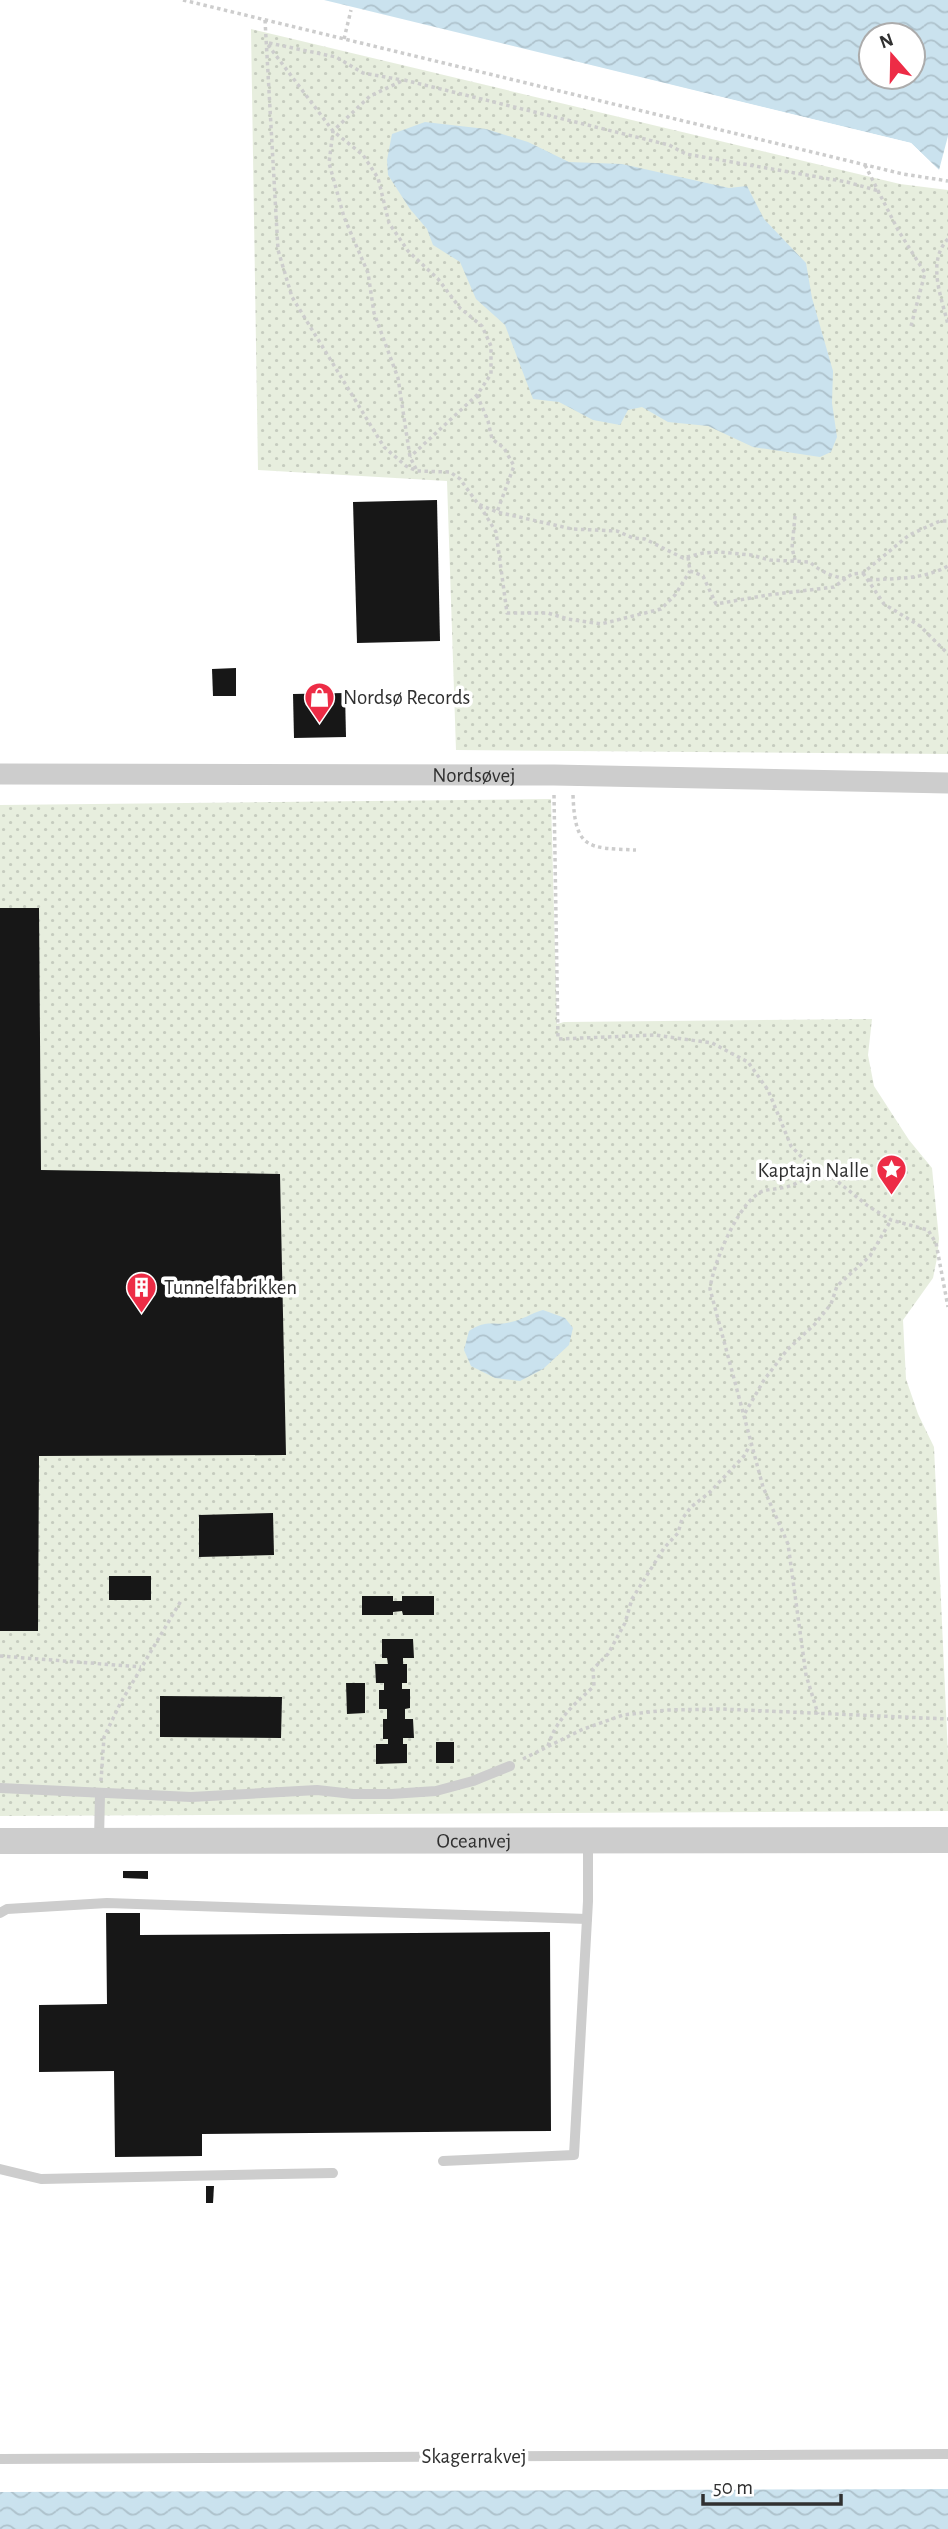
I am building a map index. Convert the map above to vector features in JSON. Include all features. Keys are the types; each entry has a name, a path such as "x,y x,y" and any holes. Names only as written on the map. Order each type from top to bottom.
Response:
{"street":[{"name":"Nordsøvej","path":"0,774 564,775 948,783"},
{"name":"Oceanvej","path":"0,1841 948,1840"}],"lane":[{"path":"0,1788 191,1797 317,1790 353,1794 436,1791 473,1781 510,1766"},
{"path":"99,1841 100,1794"},
{"path":"443,2161 574,2155 587,1919 588,1840"},
{"path":"0,1913 7,1909 107,1903 587,1919"},
{"path":"0,2169 41,2179 333,2174"},
{"name":"Skagerrakvej","path":"0,2459 948,2454"}],"path":[{"path":"183,0 884,169 948,181"},
{"path":"344,39 351,10"},
{"path":"265,20 278,250 292,297 384,447 417,471 450,472 460,479 479,505 496,532 508,613 548,613 601,624 661,609 675,595 690,571 688,557"},
{"path":"267,43 336,57 363,74 404,80 669,145 686,154 847,182 879,191"},
{"path":"267,43 333,131 363,155 378,178 389,223 408,251 438,279 460,308 482,326 491,346 491,374 477,396 411,457"},
{"path":"404,80 370,96 333,131 329,163 344,217 368,273 374,313 398,378 411,457 417,471"},
{"path":"865,164 898,230 925,273 911,326"},
{"path":"948,239 942,246 936,275 948,325"},
{"path":"925,273 936,275"},
{"path":"477,396 488,421 492,439 504,448 514,466 497,512"},
{"path":"479,505 497,512 572,529 617,531 645,539 683,558 720,552 770,560 795,560 810,562 828,574 848,579"},
{"path":"794,516 792,548 795,560"},
{"path":"690,571 703,576 716,604 768,594 834,587 852,574 863,573 909,535 948,521"},
{"path":"869,580 912,579 948,566"},
{"path":"863,573 884,604 920,626 948,654"},
{"path":"564,775 582,839 597,848 636,850"},
{"path":"564,775 558,1039 655,1035 712,1043 748,1062 768,1090 790,1146 816,1172 832,1177 868,1206 891,1220 928,1230 936,1243 948,1307"},
{"path":"816,1172 788,1187 765,1190 755,1195 739,1215 712,1275 710,1289 763,1488 788,1545 806,1675 818,1714"},
{"path":"744,1415 764,1380 787,1350 815,1324 831,1304 837,1286 870,1256 891,1220"},
{"path":"548,1746 553,1730 594,1686 593,1669 608,1654 625,1623 632,1599 664,1548 678,1533 687,1513 729,1472 751,1445"},
{"path":"100,1794 104,1737 182,1599"},
{"path":"0,1656 142,1667"},
{"path":"510,1766 581,1730 623,1715 667,1710 720,1709 948,1719"}],"green space":[{"path":"251,29 900,184 948,190 948,754 456,750 447,481 258,470"},
{"path":"551,799 557,1024 872,1019 868,1055 874,1086 909,1140 932,1168 939,1239 937,1258 933,1278 903,1320 906,1379 918,1414 934,1447 948,1755 948,1811 0,1816 0,805"}],"water":[{"path":"324,0 948,0 948,136 939,170 911,143"},
{"path":"425,122 486,129 528,142 569,162 622,164 729,188 747,186 764,219 806,263 812,298 833,371 832,403 837,437 831,452 820,457 753,447 708,426 668,422 642,407 628,410 620,425 593,420 559,402 533,399 505,325 476,299 460,262 433,245 427,229 388,175 387,160 392,134"},
{"path":"543,1310 565,1318 573,1328 569,1345 543,1369 520,1381 495,1378 471,1366 464,1350 469,1331 486,1324 515,1321"},
{"path":"948,2489 948,2529 0,2529 0,2492"}],"pier":[{"path":"320,0 911,143 939,170 935,172 910,146 323,3"}],"building":[{"path":"437,500 440,641 357,643 353,502"},
{"path":"236,668 236,696 213,696 212,669"},
{"path":"345,693 346,737 294,738 293,694"},
{"name":"Tunnelfabrikken","path":"0,908 39,908 41,1170 280,1174 286,1455 39,1456 38,1631 0,1631"},
{"path":"273,1513 274,1555 199,1557 199,1515"},
{"path":"109,1576 151,1576 151,1600 109,1600"},
{"path":"362,1596 393,1596 393,1601 402,1601 402,1596 434,1596 434,1615 403,1615 402,1611 393,1612 393,1615 362,1615"},
{"path":"382,1639 413,1639 414,1658 403,1658 403,1664 407,1664 407,1683 402,1683 402,1689 410,1689 410,1708 405,1709 405,1719 413,1719 414,1738 403,1738 403,1744 407,1744 407,1763 376,1764 376,1744 388,1744 388,1739 383,1739 383,1719 387,1719 387,1709 379,1709 379,1690 384,1690 384,1683 376,1683 375,1664 388,1664 387,1658 382,1658"},
{"path":"346,1683 365,1683 365,1713 347,1714"},
{"path":"160,1696 282,1697 281,1738 160,1737"},
{"path":"436,1742 454,1742 454,1763 436,1763"},
{"path":"123,1871 148,1871 148,1879 123,1878"},
{"path":"106,1913 140,1913 140,1935 550,1932 551,2131 202,2134 202,2156 115,2157 114,2071 39,2072 39,2005 107,2004"},
{"path":"206,2186 214,2186 213,2203 206,2203"}],"place":[{"name":"Nordsø Records","path":"320,724"},
{"name":"Kaptajn Nalle","path":"892,1197"},
{"name":"Tunnelfabrikken","path":"141,1314"}]}
